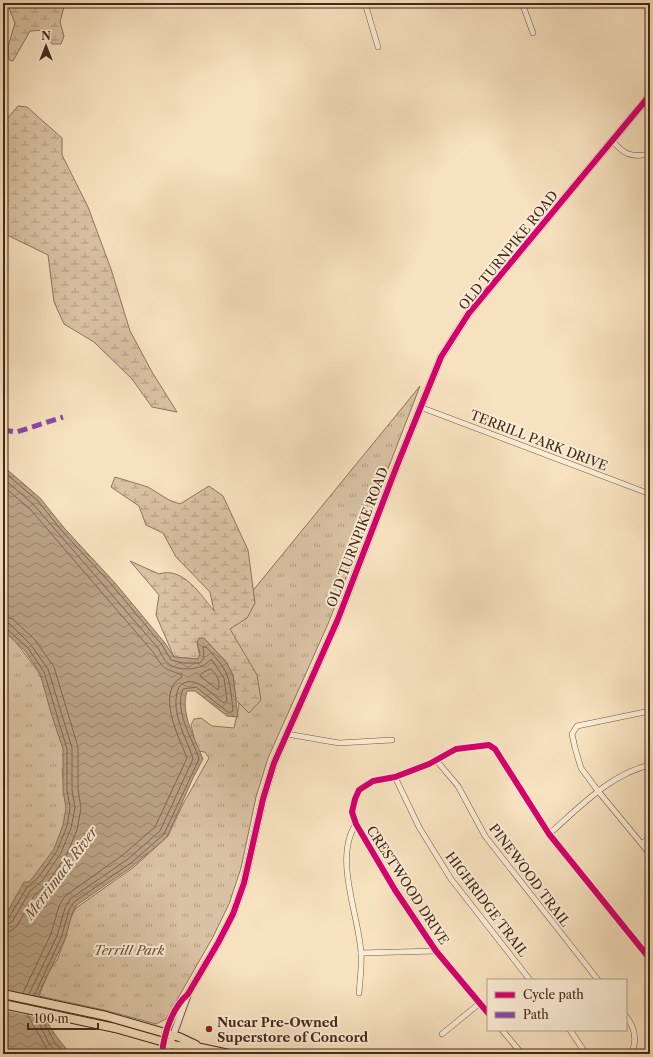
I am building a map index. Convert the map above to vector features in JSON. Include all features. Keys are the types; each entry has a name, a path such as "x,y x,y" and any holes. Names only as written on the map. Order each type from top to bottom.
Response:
{"main road":[{"path":"3,994 87,1012 170,1034 201,1048"},
{"path":"3,1004 85,1022 167,1043 229,1054"}],"street":[{"path":"364,3 378,47"},
{"path":"522,3 533,33"},
{"name":"OLD TURNPIKE ROAD","path":"167,1043 188,994 218,944 240,894 263,799 274,763 338,619 420,407 441,357 470,313 650,95"},
{"path":"612,140 625,153 635,155 650,154"},
{"name":"TERRILL PARK DRIVE","path":"420,407 650,494"},
{"path":"650,711 577,726 572,734 581,768 650,854"},
{"path":"287,734 339,743 392,740"},
{"path":"360,993 361,953 346,869 350,832 356,824 352,812 359,790 372,781 396,777 436,760 456,749 489,745 495,749 549,834 650,959"},
{"name":"PINEWOOD TRAIL","path":"436,760 458,786 485,836 597,979"},
{"path":"549,834 598,791 628,772 650,765"},
{"name":"HIGHRIDGE TRAIL","path":"396,777 419,827 451,879 529,979"},
{"name":"CRESTWOOD DRIVE","path":"356,824 395,890 436,951 487,1011"},
{"path":"642,844 650,837"},
{"path":"361,953 436,951"},
{"path":"442,1034 480,1003"},
{"path":"627,1018 635,1035 634,1046 631,1054"},
{"path":"503,1031 522,1054"},
{"path":"571,1031 586,1054"},
{"path":"162,1054 167,1043"},
{"path":"167,1043 168,1054"}],"green space":[{"path":"7,3 65,3 60,22 64,36 61,44 52,44 44,30 30,31 13,61 9,60 8,47 15,23"},
{"path":"18,106 27,107 62,138 62,155 88,207 111,269 130,331 152,372 177,412 152,407 132,379 94,342 64,324 54,302 48,255 3,233 3,117 6,120"},
{"name":"Terrill Park","path":"420,386 328,624 268,758 256,797 241,868 229,904 213,937 166,1019 156,1024 104,1010 39,996 48,973 58,958 66,936 67,925 76,908 134,867 168,836 183,804 209,758 205,752 197,751 191,725 194,719 201,718 212,726 234,728 239,706 232,669 229,668 217,651 224,626"},
{"path":"115,477 148,487 169,500 180,504 209,486 223,496 248,550 255,603 247,618 230,629 257,675 261,700 249,713 236,700 233,675 226,662 204,638 197,642 200,658 174,657 156,615 159,595 130,561 159,574 176,574 184,578 197,590 214,611 210,592 176,557 163,533 146,525 139,506 111,487"},
{"path":"3,625 37,670 46,687 59,719 66,763 62,770 67,805 64,838 43,868 20,891 3,922"}],"water":[{"name":"Merrimack River","path":"3,466 40,498 65,529 115,583 165,643 174,657 198,659 200,653 197,642 199,638 204,638 226,662 233,675 238,717 227,716 195,691 187,691 185,708 189,726 203,759 167,837 133,866 77,905 73,911 65,939 38,995 42,1011 50,1027 71,1054 3,1054 3,920 24,882 29,882 54,849 63,825 66,808 63,790 63,749 40,673 25,651 3,630"}],"pier":[{"path":"3,989 40,997 41,1004 49,1020 3,1010"}],"marked path":[{"path":"3,430 17,432 63,417"}],"cycle path":[{"path":"162,1054 167,1029 177,1006 188,994 233,914 244,883 263,799 274,763 338,619 398,463 441,357 469,313 650,95"},
{"path":"487,1012 436,951 395,890 356,824 352,812 359,790 373,781 395,777 429,764 456,749 489,745 495,749 549,834 650,959"}],"place":[{"name":"Nucar Pre-Owned Superstore of Concord","path":"209,1029"}]}
